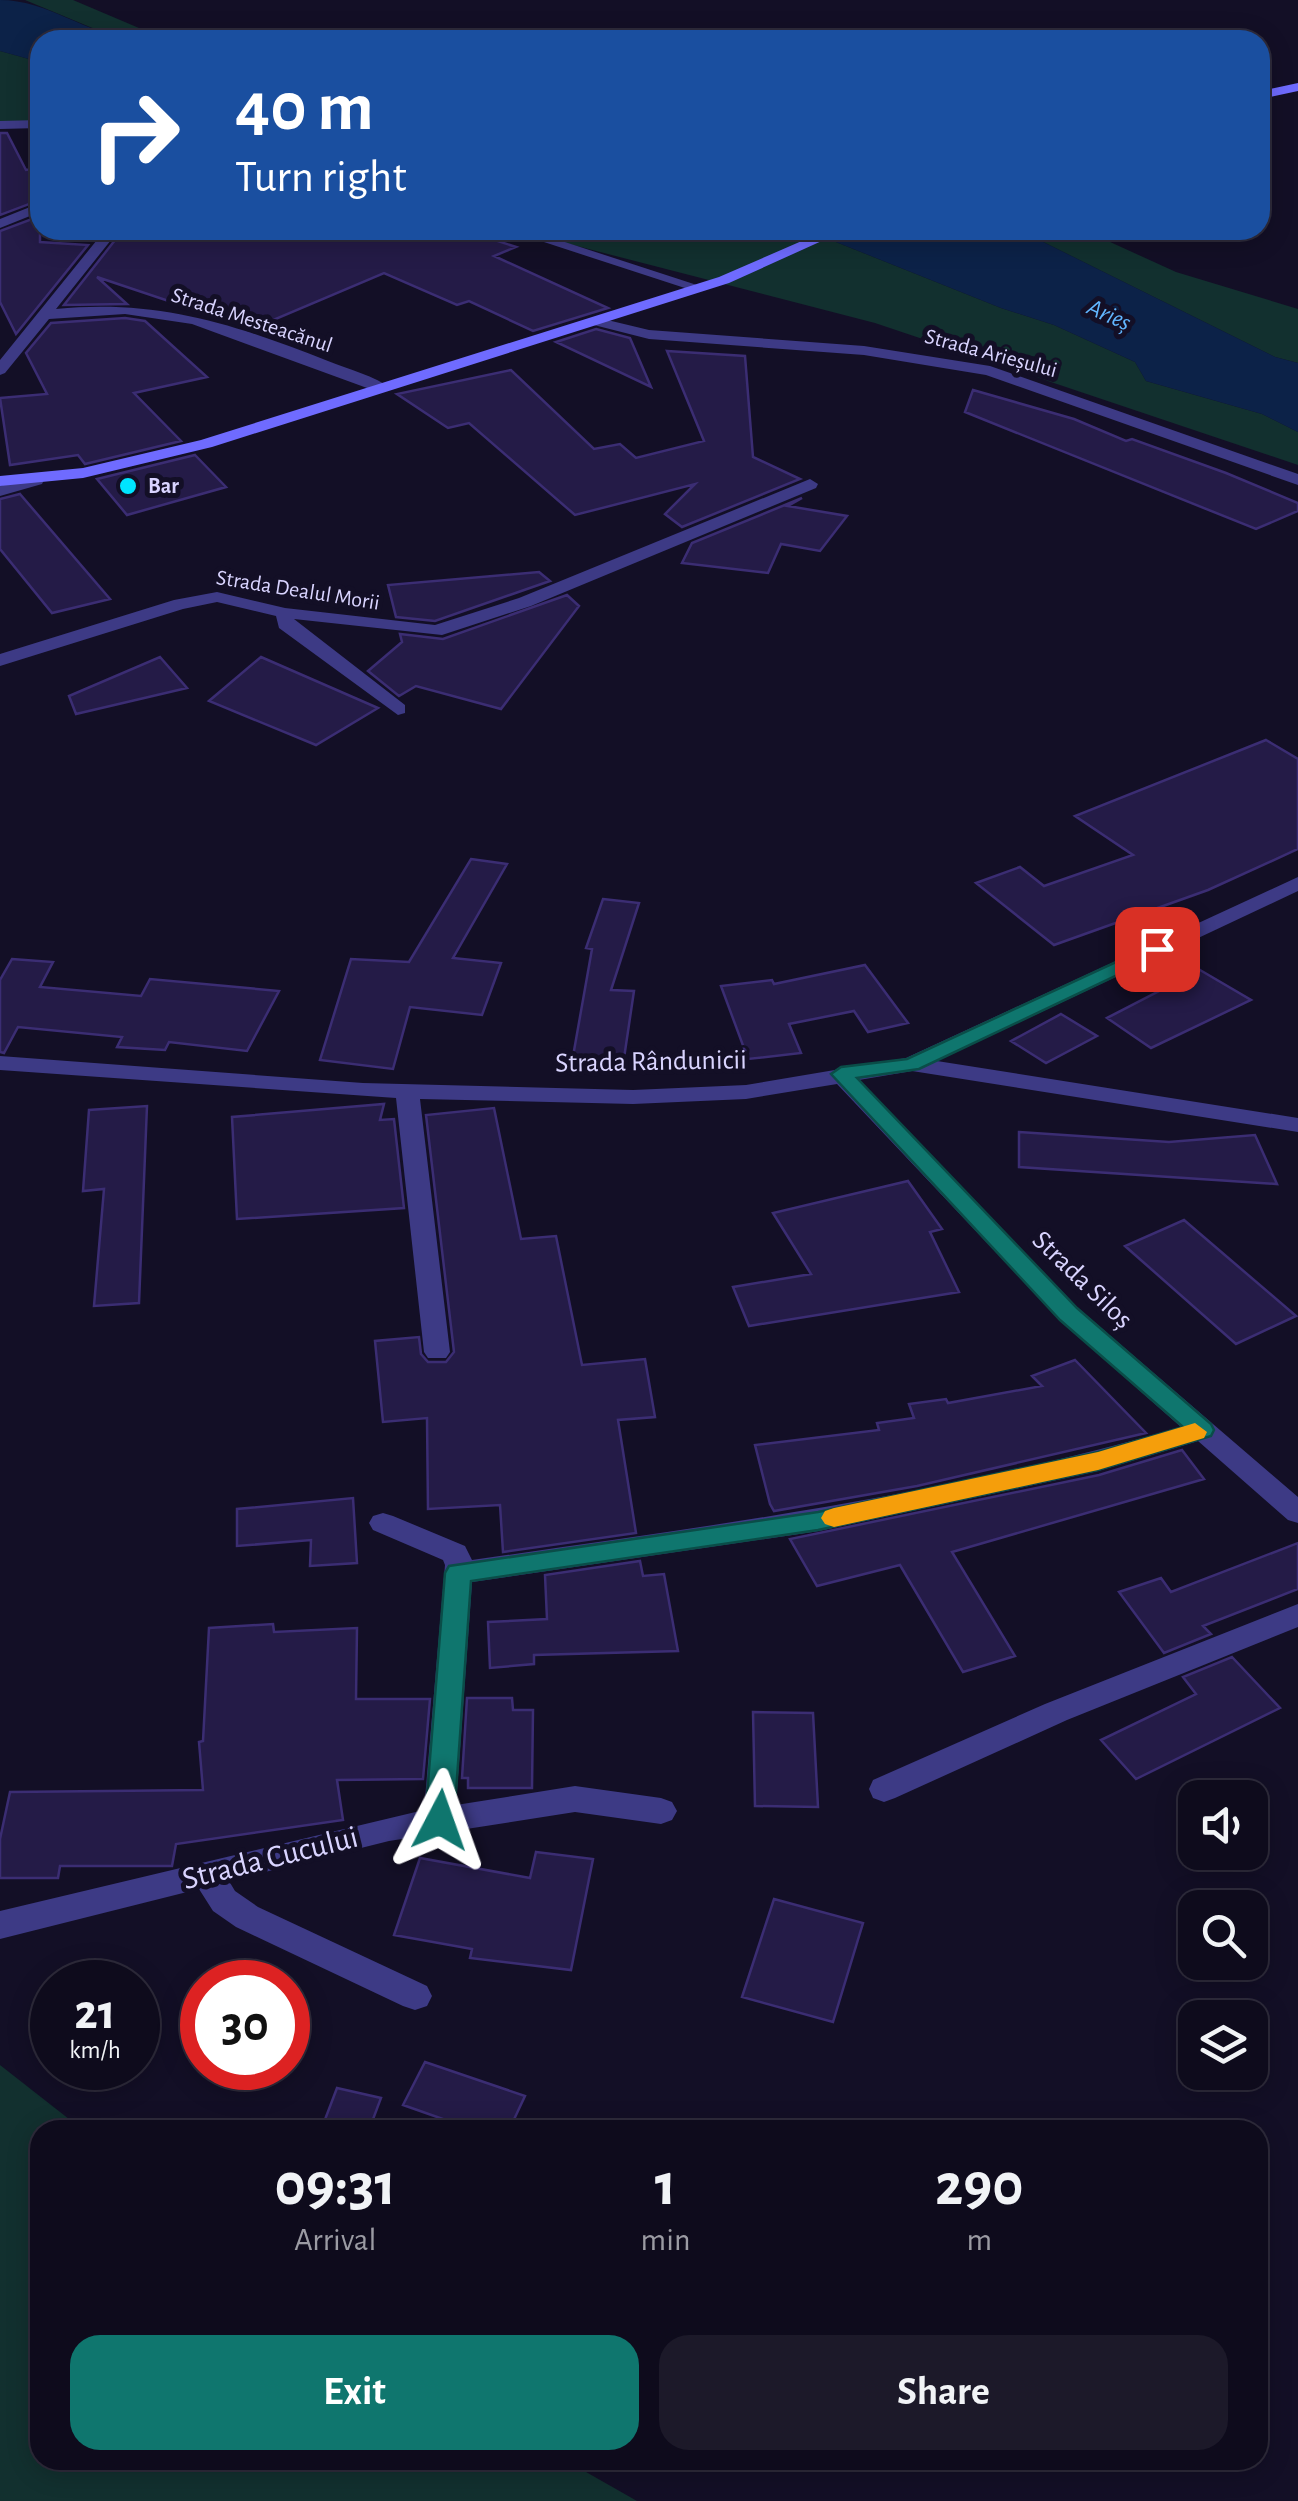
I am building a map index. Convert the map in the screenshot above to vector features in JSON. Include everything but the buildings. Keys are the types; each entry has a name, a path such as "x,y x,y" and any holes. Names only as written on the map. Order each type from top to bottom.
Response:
{"main road":[{"path":"1270,93 1298,87"},
{"path":"0,482 36,480 168,455 599,322 724,280 816,240"}],"street":[{"path":"0,125 30,124"},
{"path":"0,224 30,212"},
{"path":"0,370 104,240"},
{"path":"546,240 696,287"},
{"name":"Strada Mesteacănul","path":"44,315 139,310 177,317 254,339 384,389"},
{"name":"Strada Arieșului","path":"599,322 646,332 893,351 945,360 990,371 1298,480"},
{"path":"0,491 36,480"},
{"name":"Strada Dealul Morii","path":"0,660 198,598 235,599 285,613 436,631 525,602 810,484"},
{"path":"285,613 285,624 398,709"},
{"path":"912,1064 1298,883"},
{"name":"Strada Rândunicii","path":"0,1062 407,1092 633,1097 746,1092 912,1064 1298,1124"},
{"name":"Strada Siloș","path":"841,1074 1068,1314 1298,1513"},
{"path":"407,1092 437,1352"},
{"path":"458,1573 818,1521 1098,1461 1202,1430"},
{"path":"383,1523 455,1553 458,1573 440,1820"},
{"path":"884,1790 1056,1712 1298,1615"},
{"name":"Strada Cucului","path":"0,1924 389,1828 576,1800 661,1811"},
{"path":"208,1874 224,1901 247,1917 415,1996"}],"green space":[{"path":"25,0 73,0 147,30 97,30"},
{"path":"0,51 30,59 30,126 0,127"},
{"path":"554,240 831,240 1054,325 1135,362 1146,381 1262,414 1298,432 1298,465 875,323"},
{"path":"1039,240 1106,240 1176,272 1298,309 1298,363 1275,357"},
{"path":"0,2065 70,2120 30,2120 30,2470 583,2470 637,2501 0,2501"}],"water":[{"path":"0,0 34,5 96,30 30,30 30,59 0,51"},
{"name":"Arieș","path":"831,240 1039,240 1275,357 1298,363 1298,432 1262,414 1146,381 1135,362 1054,325"}],"slow traffic":[{"path":"834,1518 1098,1461 1195,1432"}],"place":[{"name":"Bar","path":"128,486"}],"route":[{"path":"440,1820 458,1573 818,1521 1098,1461 1202,1430 1068,1314 841,1074 912,1064 1157,949"}]}
